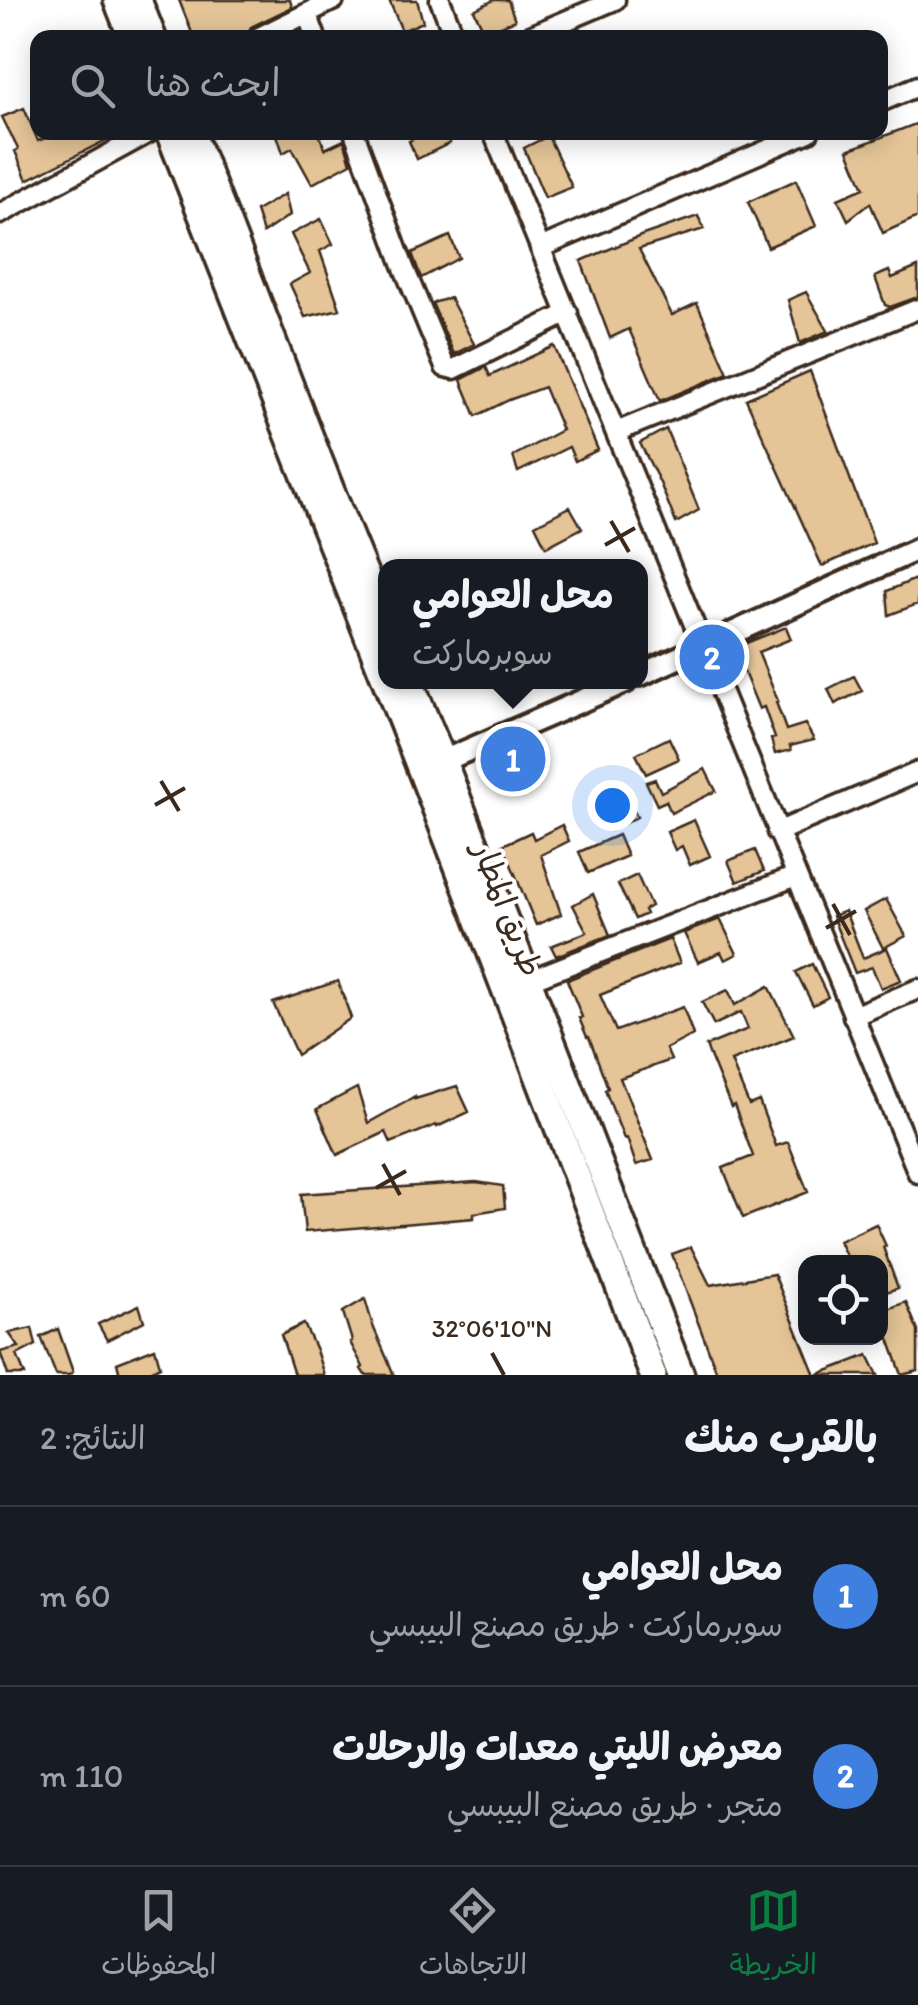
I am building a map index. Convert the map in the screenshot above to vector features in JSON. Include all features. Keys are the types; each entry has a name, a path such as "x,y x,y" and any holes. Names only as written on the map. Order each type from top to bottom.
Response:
{"highway":[{"path":"117,0 129,30"},
{"path":"138,0 150,30"},
{"name":"طريق المطار","path":"173,140 237,276 378,604"},
{"name":"طريق المطار","path":"194,140 237,276 378,656"},
{"name":"طريق المطار","path":"390,689 654,1375"},
{"name":"طريق المطار","path":"413,689 681,1375"}],"main road":[{"path":"648,671 918,549"},
{"path":"443,761 610,689"}],"street":[{"path":"274,30 334,0"},
{"path":"440,0 452,30"},
{"path":"544,30 616,0"},
{"path":"307,14 313,30"},
{"path":"888,99 918,86"},
{"path":"0,214 135,140"},
{"path":"357,140 445,367 454,369 568,313"},
{"path":"496,140 918,1174"},
{"path":"540,248 790,140"},
{"path":"616,432 918,308"},
{"path":"777,832 918,772"},
{"path":"527,981 796,876"},
{"path":"853,1016 918,989"}],"building":[{"path":"179,0 290,0 292,7 249,30 191,30"},
{"path":"389,0 417,0 423,22 402,30"},
{"path":"494,0 508,0 515,20 484,30 474,10"},
{"path":"24,108 30,122 30,140 106,140 27,180 15,151 18,149 2,117"},
{"path":"918,123 918,217 883,233 870,203 848,220 838,199 864,188 848,150 874,140 888,140 888,135"},
{"path":"279,140 321,140 325,149 344,140 351,163 312,184 292,148 283,153"},
{"path":"449,140 450,143 417,159 409,141"},
{"path":"550,140 572,187 545,198 524,148"},
{"path":"796,180 816,226 768,247 748,202"},
{"path":"285,194 290,215 263,233 256,211"},
{"path":"698,216 704,229 639,249 672,315 697,303 728,373 660,401 629,329 610,338 581,261"},
{"path":"321,219 333,244 320,251 340,309 305,317 290,284 310,273 291,234"},
{"path":"450,236 459,258 421,278 412,253"},
{"path":"918,267 918,297 890,307 885,305 875,277 889,271 892,278"},
{"path":"806,292 828,331 800,343 788,300"},
{"path":"450,298 474,344 454,354 432,303"},
{"path":"554,346 598,450 575,461 569,447 518,472 513,456 562,430 544,387 476,416 461,380 486,367 490,376"},
{"path":"810,371 874,543 822,566 746,399"},
{"path":"666,429 699,510 676,523 640,443"},
{"path":"570,507 582,528 546,547 535,525"},
{"path":"918,578 918,604 889,615 887,591"},
{"path":"786,627 791,639 758,652 786,730 805,724 814,740 775,754 771,739 775,738 764,707 759,709 734,648"},
{"path":"854,676 862,691 835,704 828,689"},
{"path":"669,738 679,759 646,774 636,754"},
{"path":"705,769 716,791 671,813 666,801 657,805 646,782 655,779 661,792"},
{"path":"628,799 637,817 611,830 602,812"},
{"path":"694,820 710,856 690,865 682,846 675,850 667,832"},
{"path":"562,825 569,841 541,855 561,914 536,925 503,845 531,832 534,839"},
{"path":"618,835 627,856 588,873 579,852"},
{"path":"755,850 764,871 737,882 728,861"},
{"path":"637,875 651,906 644,910 646,914 635,919 618,884"},
{"path":"593,894 610,935 556,956 551,946 587,932 573,905"},
{"path":"886,899 906,936 883,948 864,911"},
{"path":"845,911 863,958 887,948 901,980 881,988 872,967 855,973 832,916"},
{"path":"720,919 737,954 725,960 721,952 698,962 684,933"},
{"path":"670,939 680,963 600,995 616,1031 683,1007 693,1035 666,1049 671,1060 620,1078 653,1160 636,1165 567,980"},
{"path":"812,964 828,997 813,1005 796,972"},
{"path":"338,981 351,1018 297,1055 273,1003"},
{"path":"769,986 794,1036 731,1061 749,1105 759,1101 776,1146 788,1142 808,1192 743,1218 723,1168 753,1156 706,1046 748,1029 741,1012 714,1025 702,1002 728,990 735,1005"},
{"path":"457,1086 469,1112 391,1143 386,1132 337,1155 317,1109 357,1088 368,1123 415,1097"},
{"path":"476,1182 503,1186 505,1208 474,1213 474,1218 305,1232 301,1194"},
{"path":"876,1224 886,1255 846,1255 839,1241"},
{"path":"691,1247 710,1285 774,1274 798,1333 798,1345 803,1345 815,1375 718,1375 672,1254"},
{"path":"888,1261 898,1288 888,1291"},
{"path":"365,1299 394,1375 365,1375 350,1342 343,1312"},
{"path":"906,1302 918,1331 918,1371 902,1375 888,1336 888,1309"},
{"path":"139,1305 144,1321 107,1340 98,1324"},
{"path":"304,1324 324,1375 294,1375 281,1335"},
{"path":"32,1328 36,1345 17,1355 25,1375 8,1375 0,1352 19,1347 9,1333"},
{"path":"58,1329 73,1372 69,1375 56,1375 41,1337"},
{"path":"155,1348 160,1366 142,1375 120,1375 117,1363"},
{"path":"868,1355 878,1375 819,1374"}],"place":[{"name":"معرض الليتي معدات والرحلات","path":"712,657"},
{"name":"محل العوامي","path":"513,759"}]}
